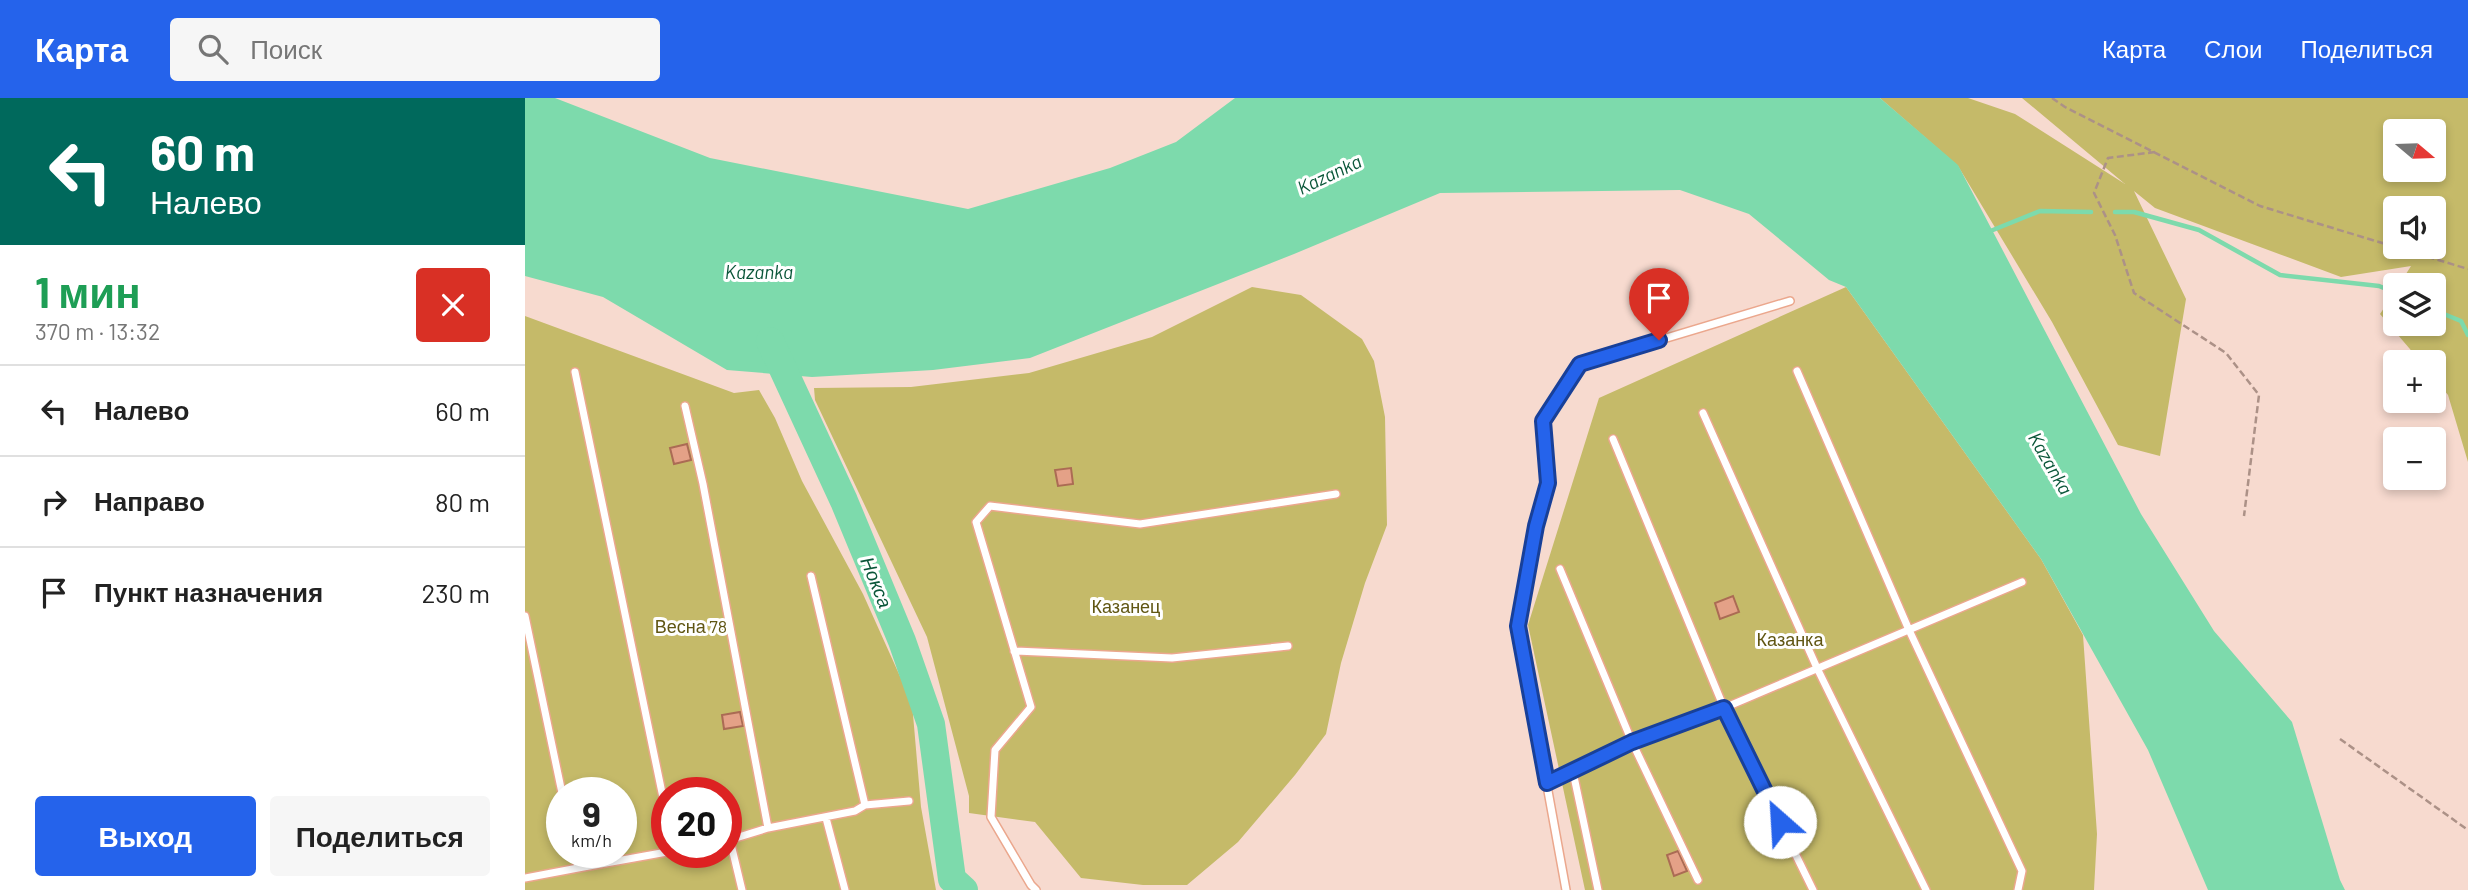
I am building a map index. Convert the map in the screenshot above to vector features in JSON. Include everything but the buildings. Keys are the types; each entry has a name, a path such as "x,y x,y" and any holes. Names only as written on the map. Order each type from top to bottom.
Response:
{"lane":[{"path":"1566,890 1518,626 1536,526 1548,483 1543,421 1580,364 1790,301"},
{"path":"1797,371 1909,630 2022,871 2018,890"},
{"path":"575,372 659,777"},
{"path":"685,406 703,484 768,828"},
{"path":"1703,413 1817,668 1926,890"},
{"path":"1613,439 1724,708 1813,890"},
{"path":"1037,890 1031,885 991,817 995,750 1031,707 976,522 990,506 1140,524 1336,494"},
{"path":"1560,569 1632,742 1698,880"},
{"path":"811,576 865,805"},
{"path":"1547,783 1632,742 1724,708 2022,582"},
{"path":"525,616 559,777"},
{"path":"1014,651 1172,658 1288,646"},
{"path":"1573,772 1598,890"},
{"path":"742,836 855,811 865,805 909,801"},
{"path":"826,818 845,890"},
{"path":"525,878 578,868"},
{"path":"736,868 742,890"}],"path":[{"path":"2052,98 2260,206 2468,269"},
{"path":"2155,152 2108,158 2094,193 2115,235 2134,293 2226,353 2259,395 2244,516"},
{"path":"2340,739 2468,830"}],"green space":[{"path":"1880,98 1968,98 2015,114 2125,184 2022,98 2468,98 2468,462 2446,393 2446,350 2411,350 2399,336 2446,336 2446,273 2407,273 2411,266 2341,277 2155,208 2134,191 2186,299 2160,456 2118,445 2052,322 1958,166"},
{"name":"Казанец","path":"1252,287 1301,295 1362,339 1374,361 1385,417 1387,525 1365,583 1341,663 1326,734 1238,842 1187,885 1143,885 1081,878 1035,822 969,813 969,796 927,637 815,400 814,388 911,387 1029,373 1152,337"},
{"name":"Казанка","path":"1846,287 2041,559 2083,635 2097,834 2094,890 1585,890 1528,625 1599,398"},
{"name":"Весна 78","path":"525,316 734,393 759,390 775,418 802,481 863,594 912,703 921,807 936,890 525,890"}],"water":[{"name":"Kazanka","path":"525,98 555,98 710,158 968,209 1110,168 1176,142 1235,98 1880,98 1958,165 2141,514 2214,631 2292,722 2345,890 2208,890 2148,750 2041,559 1846,287 1829,280 1749,214 1680,190 1440,193 1030,358 933,370 812,377 727,370 603,297 525,276"}],"waterway":[{"path":"1988,232 2040,211 2091,212"},
{"path":"2115,212 2134,212 2199,230 2280,275 2383,288"},
{"path":"2446,315 2461,321 2468,335"},
{"name":"Нокса","path":"770,341 844,501 902,641 931,724 952,879 964,890"}],"route":[{"path":"1659,340 1580,364 1543,421 1548,483 1536,526 1518,626 1547,783 1632,742 1724,708 1780,822"}]}
